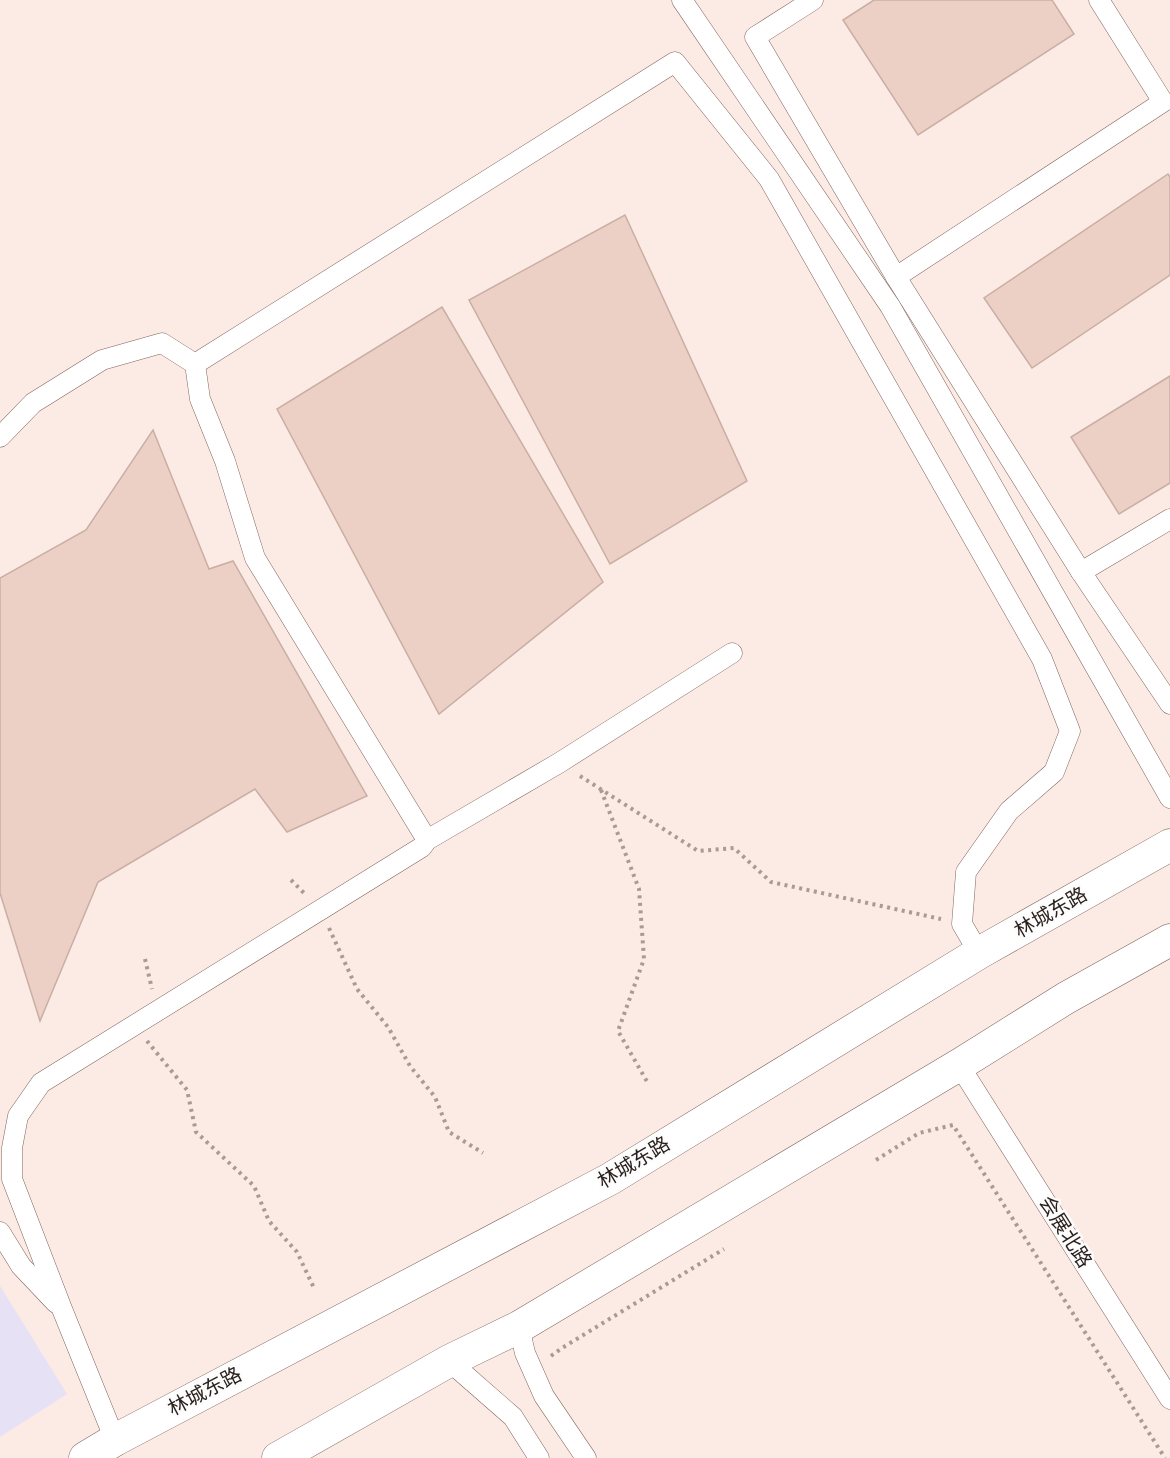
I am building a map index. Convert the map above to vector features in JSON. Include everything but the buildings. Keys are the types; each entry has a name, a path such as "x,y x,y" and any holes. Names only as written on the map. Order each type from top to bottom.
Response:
{"main road":[{"name":"林城东路","path":"85,1458 115,1440 610,1179 979,953 1170,845"},
{"path":"278,1458 448,1361 519,1327 959,1065 1066,998 1170,940"}],"street":[{"path":"682,0 890,306 1170,798"},
{"path":"813,0 756,37 896,277 1082,572 1170,704"},
{"path":"896,277 1166,108 1099,0"},
{"path":"195,364 675,62 769,179 1042,660 1070,731 1054,771 1009,811 966,872 962,924 979,953"},
{"path":"0,436 33,403 102,360 162,343 195,364 200,399 225,461 255,558 427,840"},
{"path":"1082,572 1170,519"},
{"path":"115,1440 12,1179 12,1148 18,1116 41,1083 422,847 427,840 559,763 732,653"},
{"name":"会展北路","path":"959,1065 1170,1399"},
{"path":"0,1232 21,1266 62,1309"},
{"path":"519,1327 525,1353 544,1396 586,1458"},
{"path":"448,1361 513,1417 539,1458"}],"path":[{"path":"559,763 698,851 734,848 771,882 962,924"},
{"path":"601,789 639,889 644,959 618,1030 649,1085"},
{"path":"291,880 320,910 357,989 388,1027 410,1066 435,1097 449,1132 483,1153"},
{"path":"145,959 154,999 147,1040 187,1090 196,1132 254,1186 269,1221 297,1252 314,1288"},
{"path":"876,1160 919,1133 953,1125 1165,1458"},
{"path":"532,1370 561,1348 724,1249"}],"shaded area":[{"path":"0,1286 67,1394 0,1437"}]}
